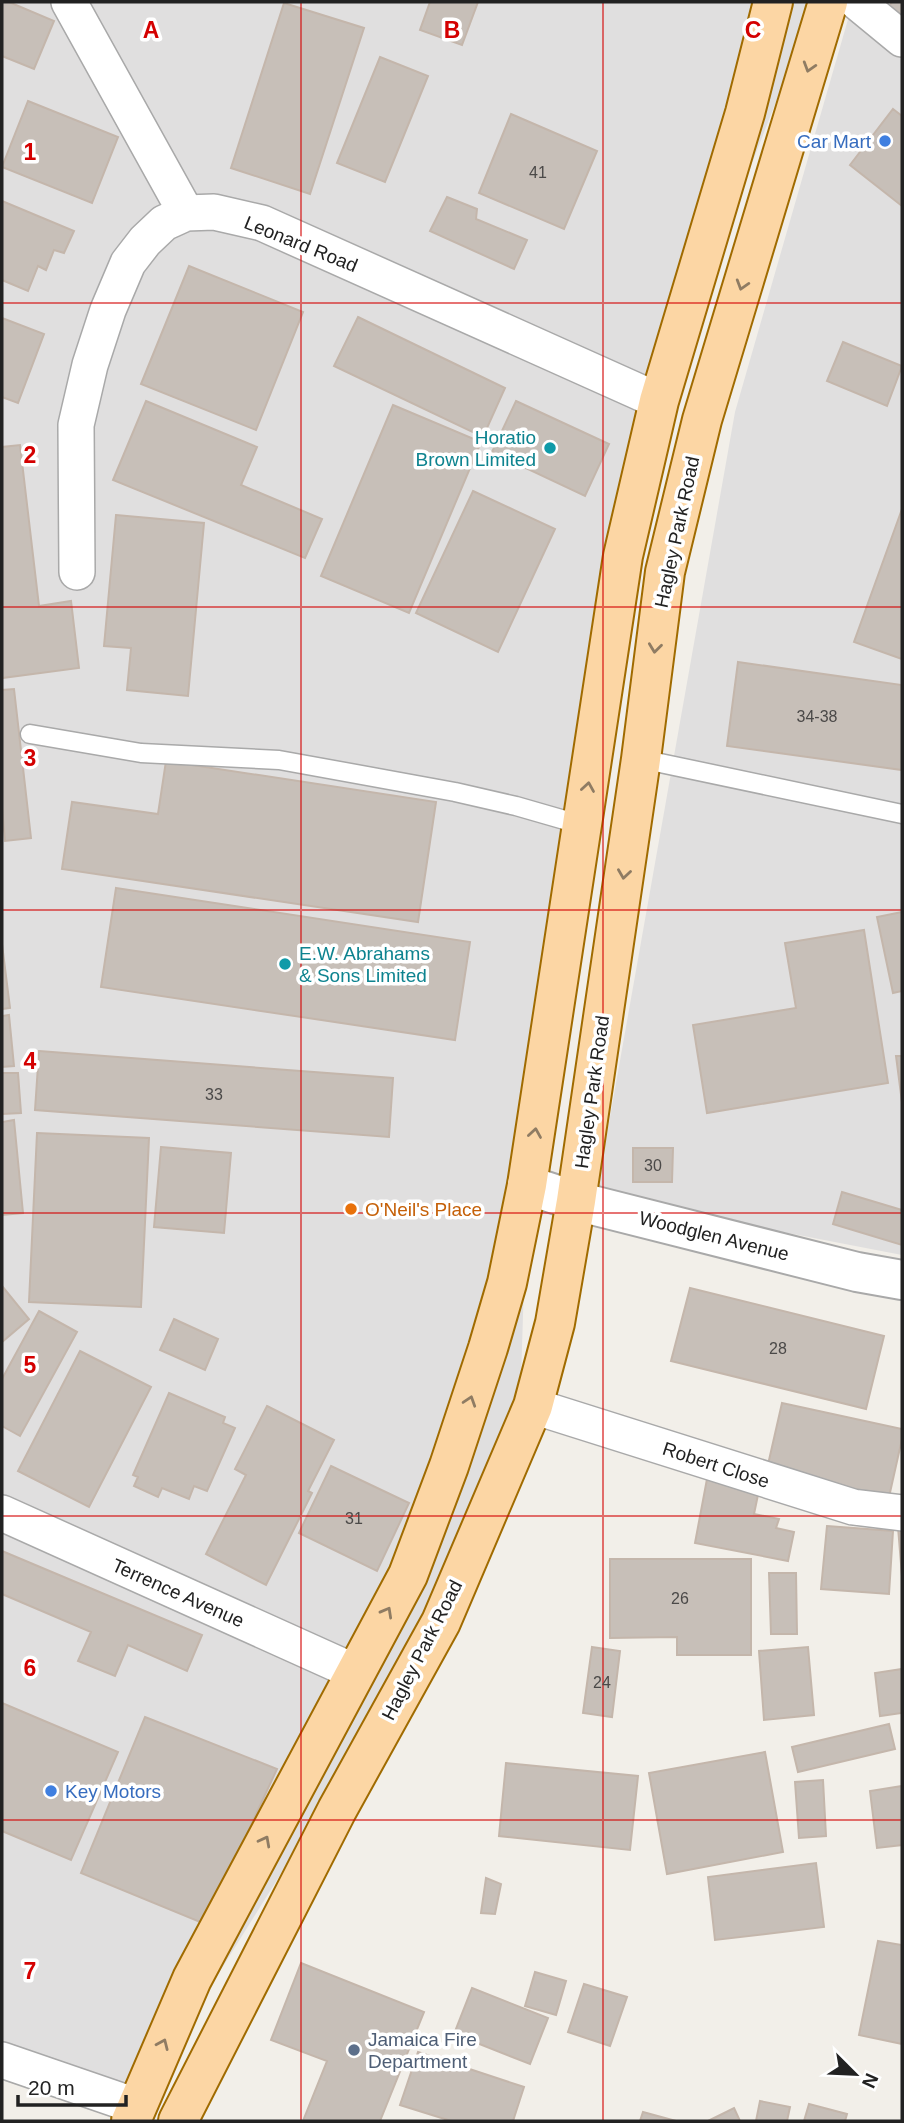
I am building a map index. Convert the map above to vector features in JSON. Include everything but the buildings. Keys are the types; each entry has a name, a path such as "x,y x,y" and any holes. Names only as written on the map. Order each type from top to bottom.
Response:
{"main road":[{"path":"133,2114 191,1979 408,1575 449,1466 488,1348 507,1283 527,1185 622,556 659,401 745,113 773,2"},
{"name":"Hagley Park Road","path":"180,2121 330,1823 441,1622 533,1406 555,1323 576,1201 641,759 665,572 696,446 740,292 828,2"}],"street":[{"path":"69,2 186,213 164,223 128,263 108,310 90,365 76,425 77,572"},
{"path":"857,2 902,39"},
{"name":"Leonard Road","path":"186,213 214,212 262,223 659,401"},
{"name":"Woodglen Avenue","path":"527,1185 576,1201 857,1272 902,1280"},
{"name":"Robert Close","path":"533,1406 841,1504 902,1513"},
{"name":"Terrence Avenue","path":"2,1513 355,1672"},
{"path":"2,2060 133,2114"}],"lane":[{"path":"30,734 141,753 279,760 455,792 582,825"},
{"path":"641,759 902,814"}],"shaded area":[{"path":"2,2 815,2 659,401 527,1185 521,1380 394,1692 136,2106 2,2058"},
{"path":"853,2 902,2 902,1255 596,1196 735,412"}],"place":[{"name":"Car Mart","path":"885,141"},
{"name":"Horatio Brown Limited","path":"550,448"},
{"name":"E.W. Abrahams & Sons Limited","path":"285,964"},
{"name":"O'Neil's Place","path":"351,1209"},
{"name":"Key Motors","path":"51,1791"},
{"name":"Jamaica Fire Department","path":"354,2050"}]}
